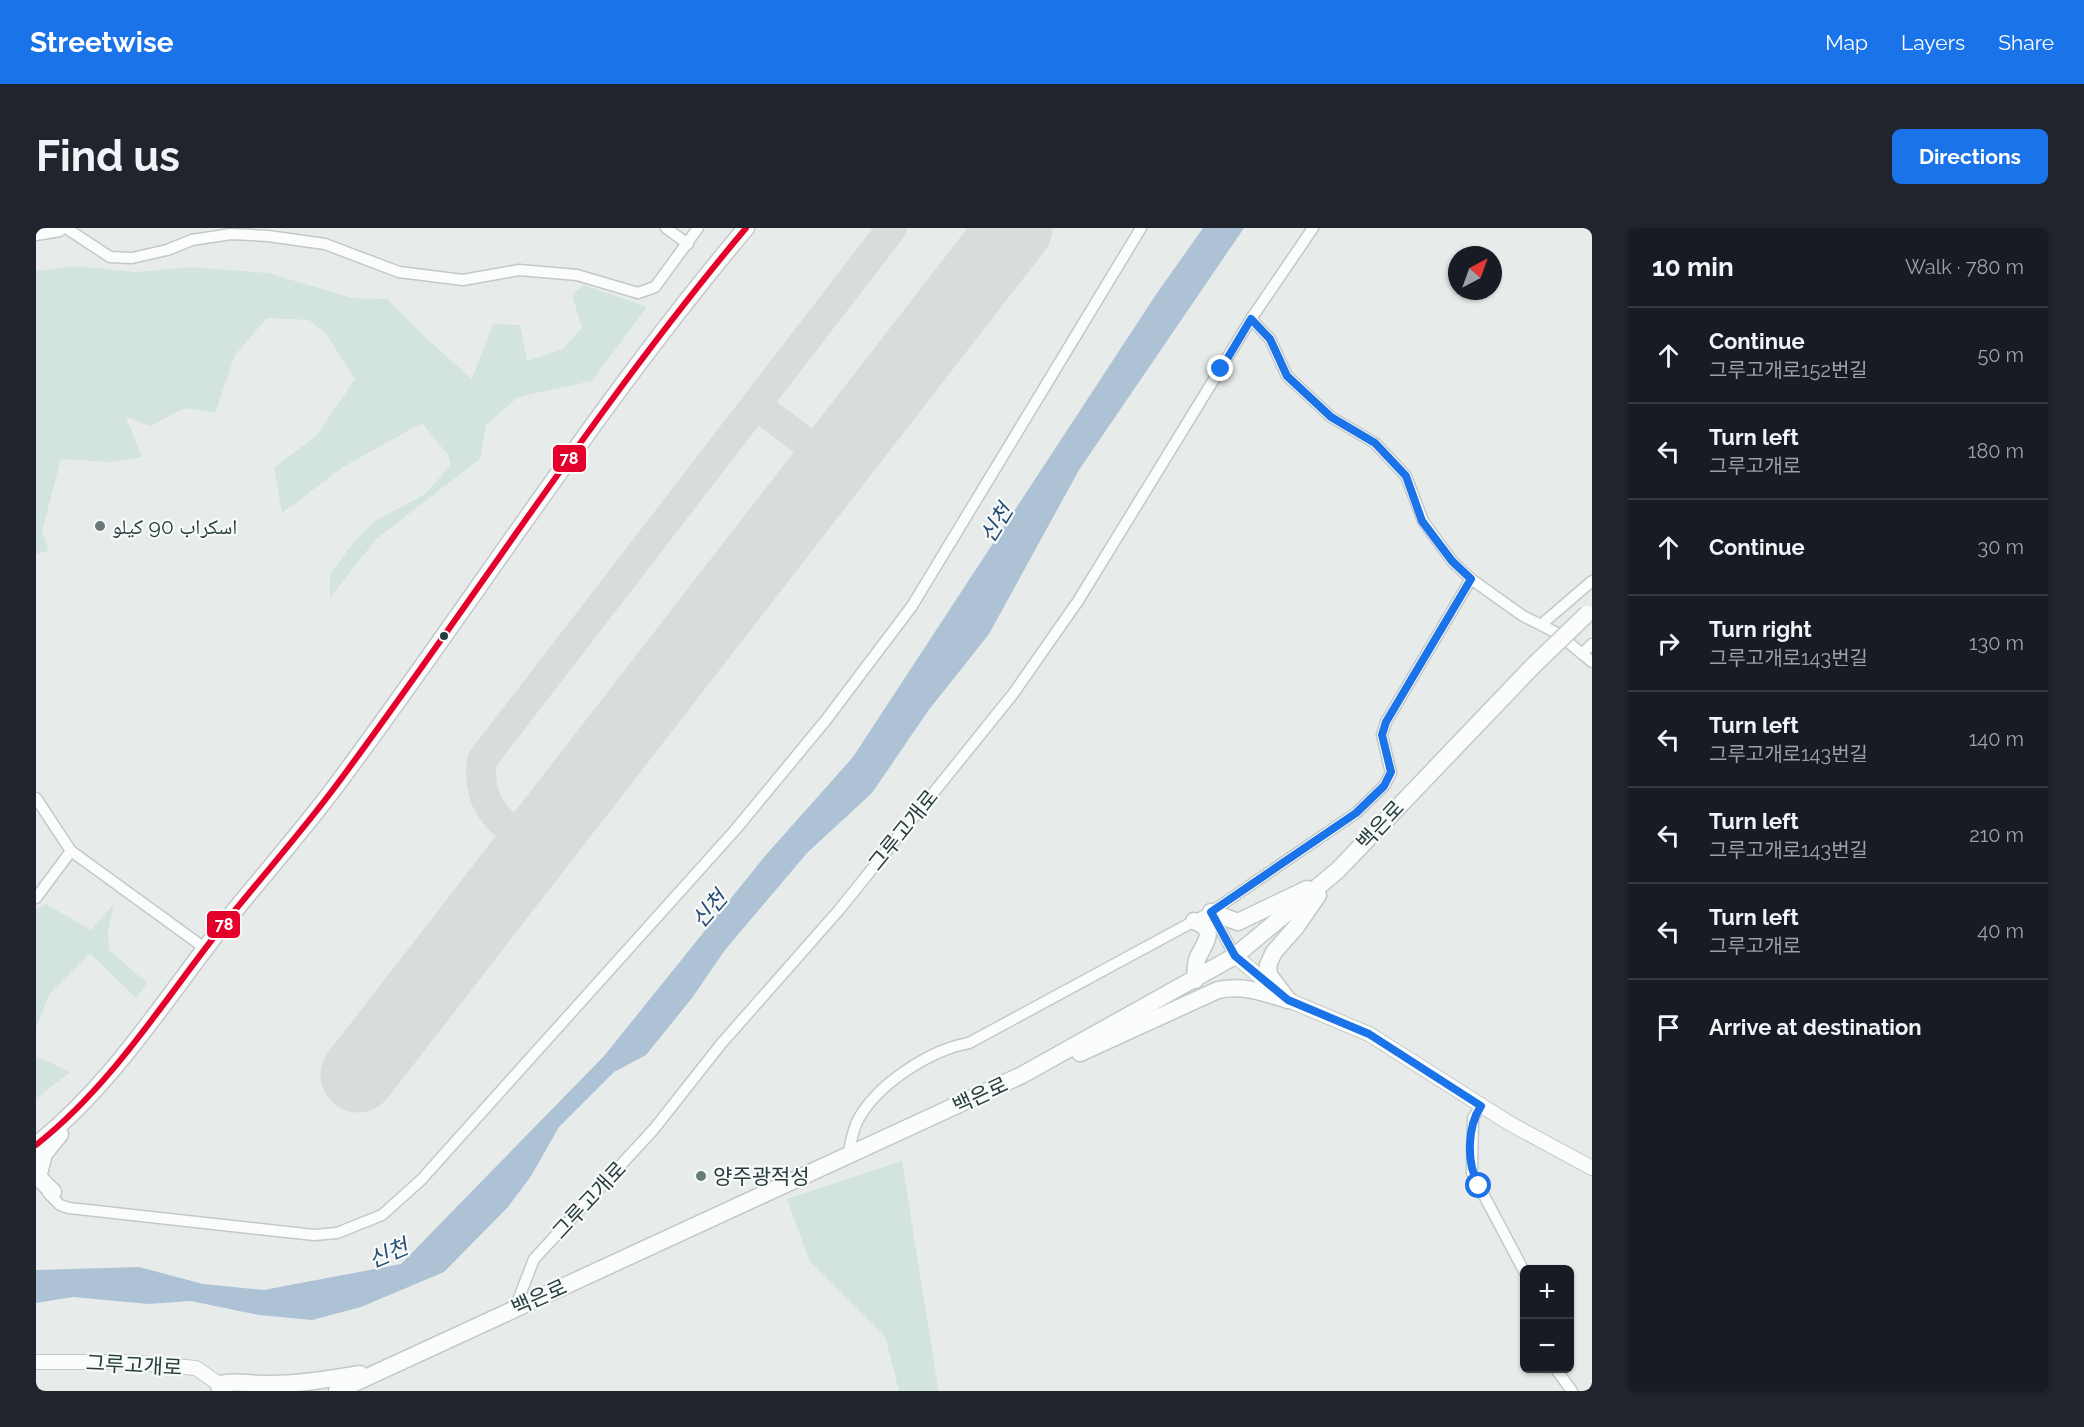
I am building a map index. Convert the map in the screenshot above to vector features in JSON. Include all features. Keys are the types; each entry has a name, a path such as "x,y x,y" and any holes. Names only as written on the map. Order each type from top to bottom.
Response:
{"main road":[{"path":"36,1145 60,1126 116,1065 334,788 646,353 746,228"},
{"name":"백은로","path":"337,1391 1022,1075 1235,956 1329,879 1534,664 1589,612"},
{"path":"1211,912 1238,921 1248,919 1329,879"},
{"path":"1288,1000 1269,975 1268,965 1274,952 1296,927 1329,879"},
{"path":"1194,921 1202,924 1207,931 1207,942 1197,958 1195,980"},
{"path":"1022,1075 1108,1042 1218,990 1238,987 1255,989 1288,1000"},
{"path":"43,1191 38,1177 44,1154 81,1104"},
{"path":"221,1388 237,1380 265,1385 305,1384 379,1371"}],"street":[{"path":"36,235 60,231 64,228 110,257 132,258 167,250 192,240 231,234 268,236 325,244 399,272 463,280 519,270 577,274 638,293 655,287 698,228"},
{"path":"666,228 688,244"},
{"path":"43,1191 60,1205 69,1208 314,1235 337,1233 382,1215 421,1180 736,829 826,720 917,597 1141,228"},
{"name":"그루고개로","path":"516,1308 534,1258 654,1129 721,1044 839,910 1013,694 1078,602 1251,319 1313,228"},
{"path":"1251,319 1270,339 1287,376 1331,417 1375,443 1406,476 1422,521 1452,561 1471,579 1523,616 1557,633 1592,662"},
{"path":"848,1156 858,1119 876,1097 914,1065 953,1046 969,1043 1211,912 1356,813 1384,786 1391,772 1382,735 1386,722 1471,579"},
{"path":"1542,624 1592,581"},
{"path":"1582,654 1592,644"},
{"path":"36,798 71,851 206,949"},
{"path":"36,898 71,851"},
{"path":"1211,912 1235,956 1288,1000 1369,1034 1509,1124 1592,1168"},
{"path":"1481,1106 1473,1118 1472,1173 1521,1265"},
{"name":"그루고개로","path":"36,1362 162,1364 196,1368 221,1388"},
{"path":"1559,1373 1572,1391"}],"shaded area":[{"path":"77,266 135,272 191,267 268,273 352,298 387,299 472,379 493,324 520,325 527,361 563,349 582,328 572,295 584,285 647,307 592,381 518,397 486,425 480,459 376,539 330,598 330,575 350,547 373,522 425,494 451,465 448,455 422,423 343,467 282,513 274,468 317,435 355,379 327,335 309,320 267,318 235,355 215,413 185,408 150,426 126,417 142,457 110,462 61,459 42,531 49,551 36,554 36,271"},
{"path":"46,904 91,930 114,904 108,930 109,950 147,983 136,998 90,953 49,994 36,1028 36,909"},
{"path":"36,1056 70,1072 36,1099"},
{"path":"902,1161 939,1391 899,1391 885,1336 809,1260 787,1199"}],"water":[{"path":"1203,228 1244,228 1079,470 989,634 928,711 872,793 807,853 725,950 692,998 646,1055 614,1072 559,1127 531,1176 508,1207 444,1272 361,1307 312,1320 259,1315 191,1301 148,1304 73,1297 36,1303 36,1270 139,1267 203,1284 264,1290 401,1264 604,1056 765,856 853,757 1157,293"}],"taxiway":[{"path":"534,849 501,821 487,802 481,776 482,760 892,228"},
{"path":"756,405 833,463"}],"runway":[{"path":"358,1075 1015,228"}],"transit line":[{"name":"78","path":"36,1145 65,1120 116,1065 232,914 322,803 638,364 746,228"}],"place":[{"name":"اسكراب 90 كيلو","path":"100,526"},
{"name":"양주광적성","path":"701,1176"}],"route":[{"path":"1221,369 1251,319 1270,339 1287,376 1331,417 1375,443 1406,476 1422,521 1452,561 1471,579 1386,722 1382,735 1391,772 1384,786 1356,813 1322,834 1211,912 1235,956 1288,1000 1369,1034 1481,1106 1473,1118 1470,1155 1472,1173 1479,1186"}],"water label":[{"name":"신천","path":"996,523"},
{"name":"신천","path":"709,909"},
{"name":"신천","path":"388,1253"}]}
